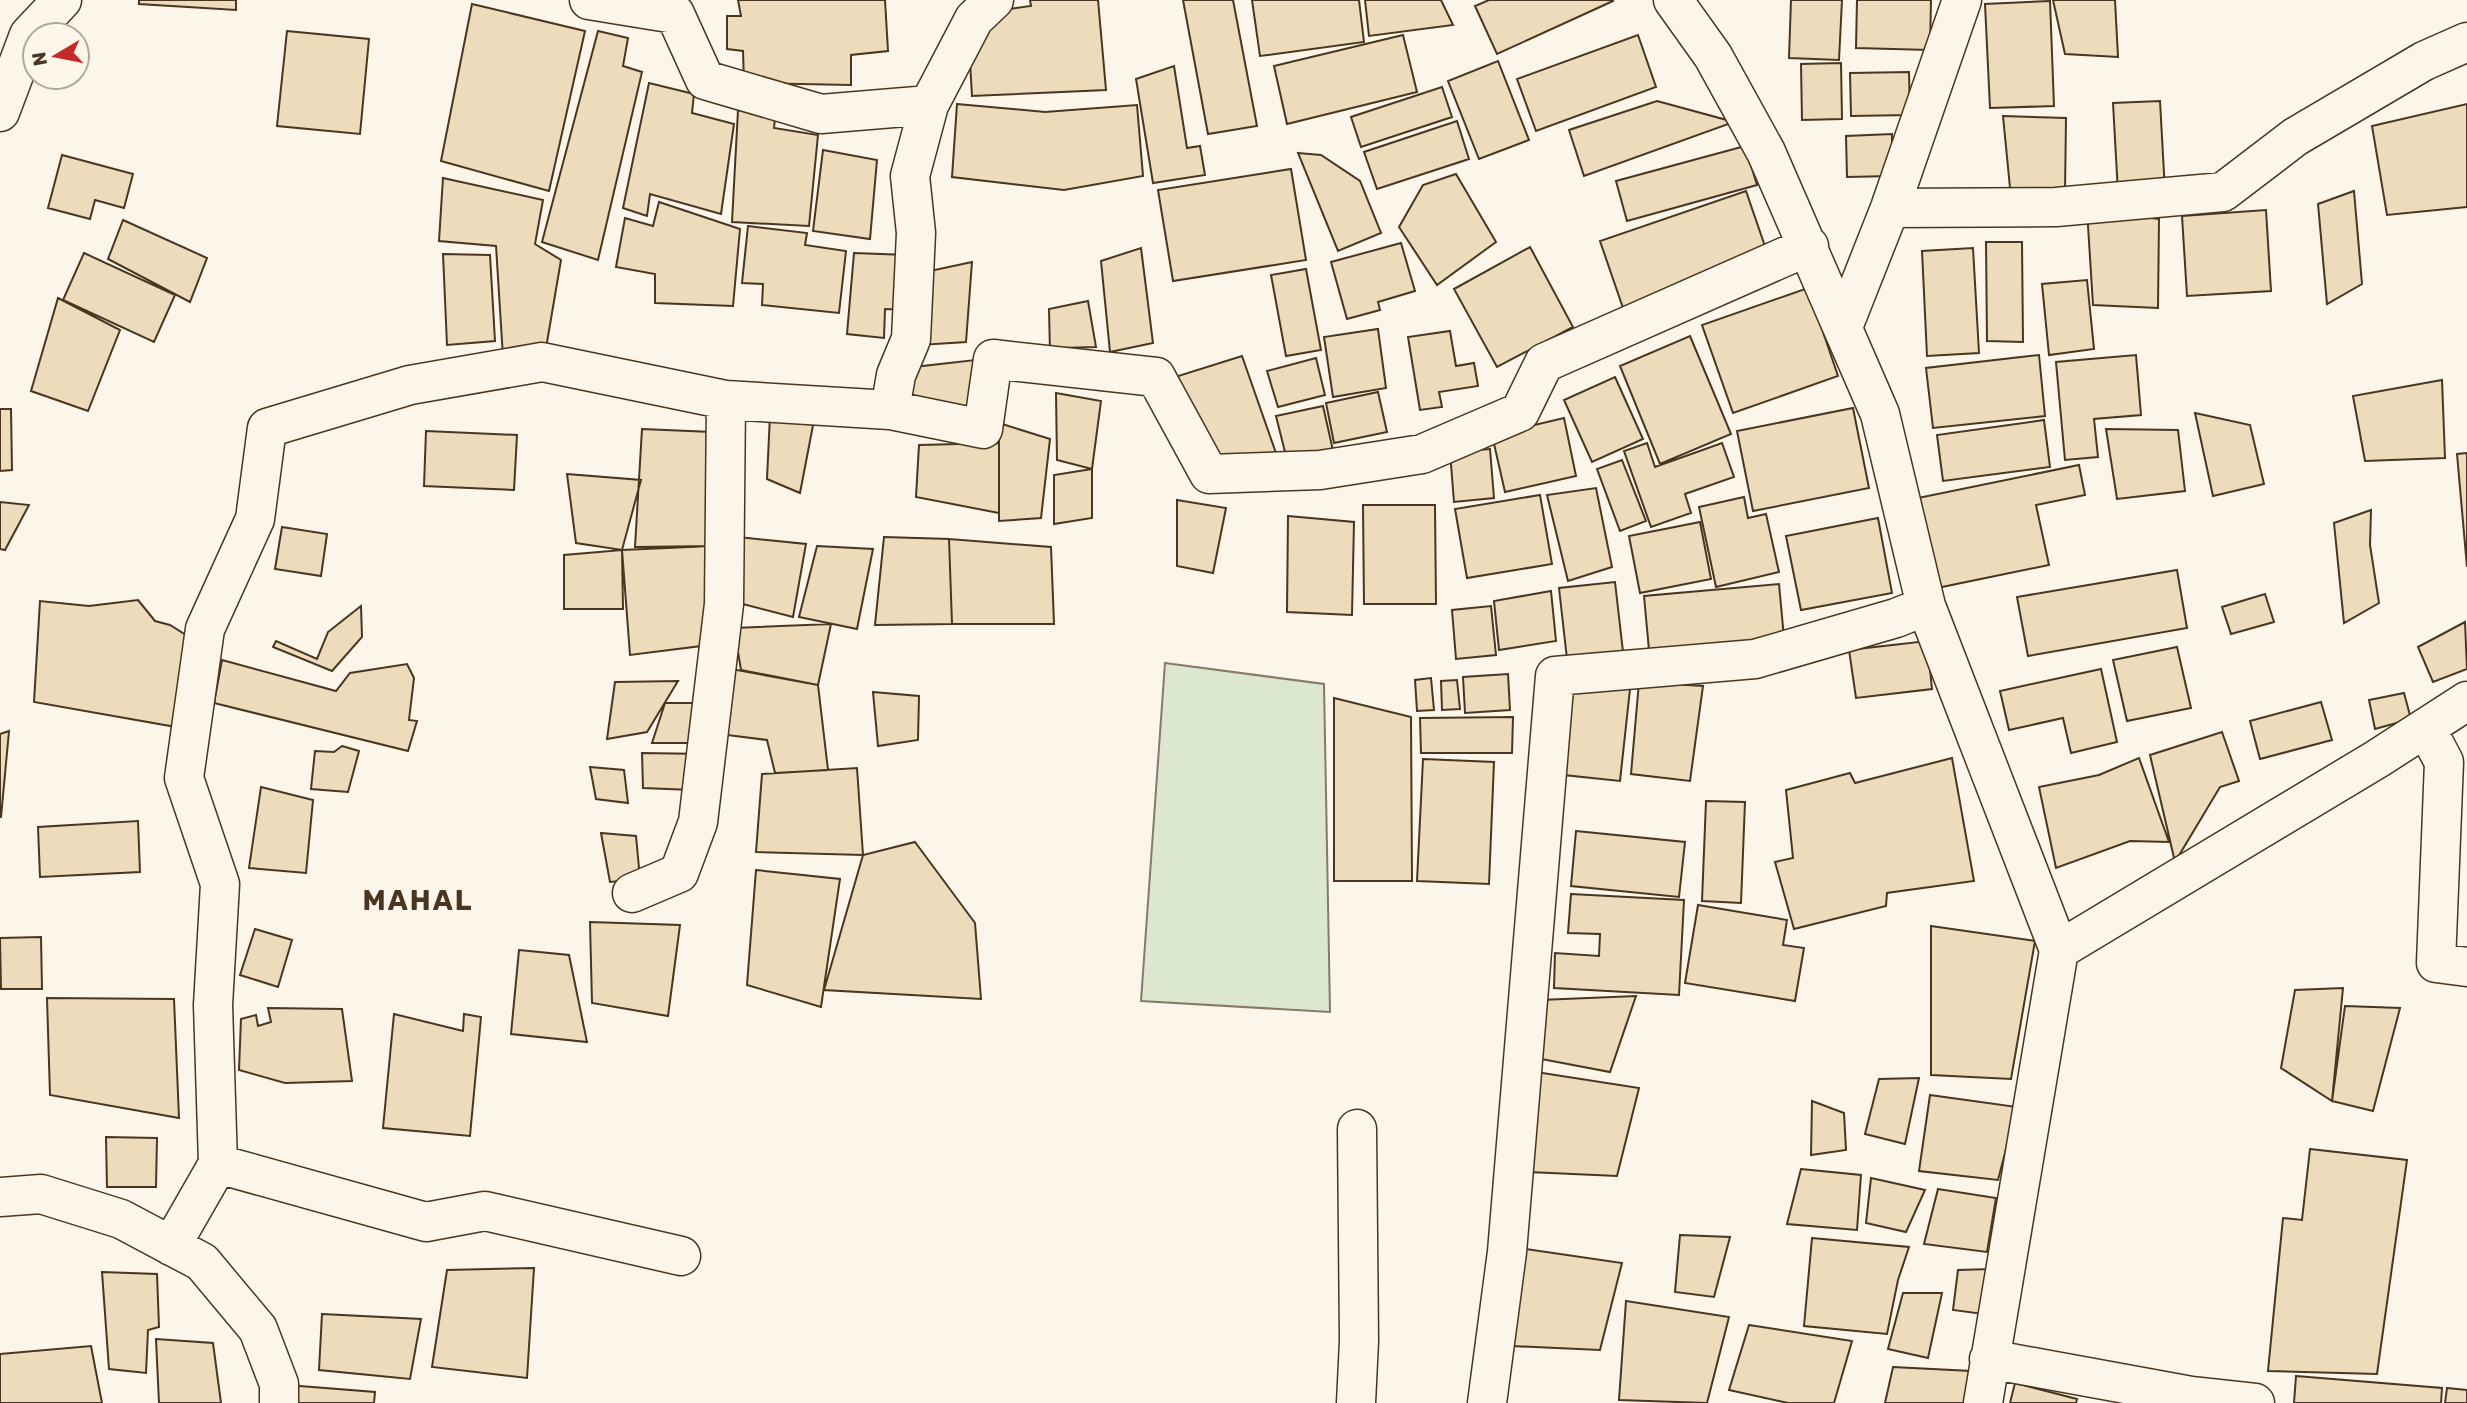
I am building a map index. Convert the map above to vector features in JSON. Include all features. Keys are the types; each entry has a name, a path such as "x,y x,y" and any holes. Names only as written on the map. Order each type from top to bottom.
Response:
{"street":[{"path":"0,112 29,34 62,0"},
{"path":"589,0 675,14 705,80 821,114 929,105"},
{"path":"890,410 896,375 911,339 916,233 910,176 929,105 974,19 994,0"},
{"path":"1674,0 1713,55 1766,152 1880,414 1926,606 2059,950 1983,1403"},
{"path":"1843,327 1890,208 1962,0"},
{"path":"1890,208 2056,207 2223,192 2295,137 2424,61 2467,42"},
{"path":"171,1246 218,1164 213,1005 220,884 184,778 205,629 255,519 267,428 410,385 542,362 726,400 890,410 983,429 993,359 1156,377 1209,474 1320,470 1422,454 1520,412 1544,363 1808,246"},
{"path":"632,893 679,873 698,822 724,604 726,400"},
{"path":"1487,1403 1507,1252 1555,676 1755,659 1896,618 1926,606"},
{"path":"2059,950 2467,701"},
{"path":"2426,728 2444,762 2437,963 2467,967"},
{"path":"1356,1403 1359,1341 1357,1129"},
{"path":"218,1164 426,1222 485,1211 681,1256"},
{"path":"0,1196 41,1194 121,1219 202,1262 258,1329 279,1384 279,1403"},
{"path":"1989,1359 2191,1396 2255,1403"}],"green space":[{"path":"1165,663 1324,684 1330,1012 1141,1001"}],"building":[{"path":"139,0 236,0 236,10 139,4"},
{"path":"738,0 885,0 888,51 851,55 851,85 744,83 743,51 727,49 727,16 741,16"},
{"path":"1030,0 1098,0 1106,90 972,96 969,45 995,11 1031,6"},
{"path":"1183,0 1233,0 1257,126 1208,134"},
{"path":"1252,0 1359,0 1364,42 1260,56"},
{"path":"1365,0 1441,0 1453,25 1369,36"},
{"path":"1489,0 1613,1 1497,54 1475,6"},
{"path":"1791,0 1842,0 1839,60 1789,58"},
{"path":"1857,0 1931,0 1930,50 1856,48"},
{"path":"2053,0 2115,0 2118,57 2065,54"},
{"path":"2050,1 2054,106 1990,108 1985,4"},
{"path":"472,4 585,31 549,191 441,161"},
{"path":"287,31 369,39 360,134 277,126"},
{"path":"598,31 628,38 623,66 642,72 598,260 542,242"},
{"path":"1403,35 1417,92 1287,124 1274,66"},
{"path":"1638,35 1656,87 1536,131 1517,79"},
{"path":"1498,61 1529,140 1479,159 1448,81"},
{"path":"1841,63 1842,119 1802,120 1801,64"},
{"path":"1174,66 1187,148 1200,146 1205,175 1153,183 1136,79"},
{"path":"1909,72 1910,115 1851,116 1850,73"},
{"path":"649,83 694,94 692,113 734,124 721,214 650,194 647,216 623,208"},
{"path":"1442,87 1452,117 1361,147 1351,117"},
{"path":"1657,101 1734,122 1584,176 1569,130"},
{"path":"2160,101 2165,191 2118,193 2113,103"},
{"path":"957,104 1045,112 1137,105 1143,176 1064,190 952,177"},
{"path":"2467,104 2467,207 2387,215 2372,126"},
{"path":"738,110 775,118 774,128 818,135 809,226 732,222"},
{"path":"2003,116 2066,118 2065,192 2011,198"},
{"path":"1457,121 1469,159 1377,189 1364,152"},
{"path":"1892,134 1892,176 1847,177 1846,136"},
{"path":"1745,146 1757,185 1627,221 1616,181"},
{"path":"823,150 877,160 870,239 813,231"},
{"path":"1298,153 1321,155 1360,181 1381,233 1338,251"},
{"path":"62,155 133,174 124,208 95,200 90,219 48,208"},
{"path":"1291,169 1306,260 1173,281 1158,190"},
{"path":"1456,174 1496,242 1437,285 1399,227 1423,185"},
{"path":"443,178 543,200 535,244 561,260 545,354 503,357 496,246 439,241"},
{"path":"1746,191 1769,258 1623,308 1600,241"},
{"path":"2354,191 2362,284 2327,304 2318,204"},
{"path":"659,202 740,229 733,306 655,303 655,274 616,267 625,218 653,226"},
{"path":"2087,210 2159,219 2158,308 2093,305"},
{"path":"2266,210 2271,291 2187,296 2182,216"},
{"path":"123,220 207,258 190,302 108,259"},
{"path":"748,226 807,233 805,245 846,251 839,313 762,305 763,284 742,283"},
{"path":"1986,242 2022,242 2023,342 1987,341"},
{"path":"1401,243 1415,291 1378,302 1380,310 1347,319 1331,262"},
{"path":"1530,247 1573,327 1497,367 1454,289"},
{"path":"1141,248 1153,343 1110,352 1101,261"},
{"path":"1973,248 1979,353 1927,356 1922,251"},
{"path":"84,253 175,295 154,342 63,300"},
{"path":"854,253 907,255 907,310 885,309 884,338 847,334"},
{"path":"443,254 490,255 495,341 447,345"},
{"path":"972,262 966,342 920,345 925,272"},
{"path":"1306,269 1321,350 1286,356 1271,275"},
{"path":"2087,280 2094,349 2049,355 2042,284"},
{"path":"1808,288 1838,376 1733,413 1702,325"},
{"path":"58,298 120,330 88,411 31,391"},
{"path":"1088,301 1096,347 1060,348 1050,353 1049,309"},
{"path":"1378,329 1386,388 1333,397 1324,337"},
{"path":"1450,331 1456,366 1474,363 1478,386 1439,392 1442,407 1420,410 1408,337"},
{"path":"1690,336 1731,434 1660,464 1620,366"},
{"path":"2039,355 2045,416 1933,428 1926,368"},
{"path":"2136,355 2141,415 2094,419 2098,457 2065,460 2056,362"},
{"path":"1242,356 1277,456 1224,467 1175,377"},
{"path":"1316,358 1325,395 1278,407 1267,371"},
{"path":"975,360 974,414 900,412 914,367"},
{"path":"1615,377 1643,439 1592,462 1564,400"},
{"path":"2442,380 2445,458 2365,461 2353,396"},
{"path":"1378,392 1387,432 1334,443 1326,403"},
{"path":"1056,393 1101,401 1092,469 1057,460"},
{"path":"1323,406 1334,455 1288,464 1276,416"},
{"path":"1853,408 1869,488 1753,511 1737,431"},
{"path":"0,409 11,409 12,470 0,471"},
{"path":"2195,413 2250,425 2264,484 2213,496"},
{"path":"770,415 814,420 800,493 767,479"},
{"path":"1564,418 1576,476 1505,492 1492,435"},
{"path":"2044,420 2050,467 1943,481 1937,435"},
{"path":"999,423 1050,439 1041,518 999,521"},
{"path":"642,429 712,432 712,546 635,547"},
{"path":"2106,429 2178,430 2185,491 2117,499"},
{"path":"426,431 517,435 514,490 424,486"},
{"path":"999,443 999,513 916,497 919,445"},
{"path":"1647,443 1655,467 1722,443 1734,477 1685,494 1691,513 1651,527 1624,451"},
{"path":"1490,449 1494,498 1454,502 1450,452"},
{"path":"2467,453 2467,567 2457,454"},
{"path":"1622,460 1646,521 1620,531 1597,469"},
{"path":"2079,465 2085,495 2036,505 2049,565 1937,588 1918,498"},
{"path":"1092,469 1092,518 1054,524 1054,475"},
{"path":"567,474 641,480 622,550 576,543"},
{"path":"1596,488 1612,567 1568,581 1547,495"},
{"path":"1540,495 1552,564 1467,578 1455,509"},
{"path":"1744,497 1748,518 1766,514 1779,572 1716,587 1699,507"},
{"path":"1177,500 1226,508 1213,573 1177,566"},
{"path":"0,502 29,505 5,550 0,549"},
{"path":"1363,505 1435,505 1436,604 1364,604"},
{"path":"2371,510 2370,545 2379,603 2344,623 2334,523"},
{"path":"1288,516 1354,522 1352,615 1287,612"},
{"path":"1878,518 1892,593 1801,610 1786,536"},
{"path":"1700,522 1711,579 1640,593 1629,536"},
{"path":"282,527 327,534 321,576 275,569"},
{"path":"738,537 806,544 793,617 735,602"},
{"path":"884,537 949,539 952,624 875,625"},
{"path":"949,539 1051,547 1054,624 952,624"},
{"path":"712,546 709,645 630,655 622,550"},
{"path":"817,546 873,549 857,629 799,617"},
{"path":"622,550 623,609 564,609 564,555"},
{"path":"2177,570 2187,628 2028,656 2017,597"},
{"path":"1615,582 1623,652 1567,659 1559,588"},
{"path":"1779,584 1784,638 1649,650 1644,596"},
{"path":"1551,591 1556,641 1499,650 1494,601"},
{"path":"2265,594 2274,622 2231,634 2222,607"},
{"path":"138,600 155,621 170,625 189,637 176,727 34,702 40,601 89,606"},
{"path":"361,606 362,637 332,671 273,647 276,641 317,659 328,632"},
{"path":"1491,606 1496,655 1456,659 1452,610"},
{"path":"2465,622 2467,669 2433,682 2418,647"},
{"path":"831,624 818,685 741,670 734,628"},
{"path":"1927,641 1932,689 1856,698 1849,650"},
{"path":"2177,647 2191,708 2127,721 2113,660"},
{"path":"222,660 336,691 350,673 407,664 414,678 409,720 417,721 408,751 214,703"},
{"path":"726,668 818,685 828,770 775,773 767,740 719,734"},
{"path":"2101,669 2117,742 2071,753 2063,718 2009,730 2000,691"},
{"path":"1508,674 1510,710 1465,713 1463,677"},
{"path":"1431,678 1434,710 1417,711 1415,680"},
{"path":"1457,680 1460,709 1442,710 1441,681"},
{"path":"678,681 647,732 607,739 615,682"},
{"path":"1574,682 1630,689 1620,781 1564,775"},
{"path":"1639,682 1703,686 1690,781 1631,774"},
{"path":"873,692 919,696 918,740 878,746"},
{"path":"2404,693 2411,719 2375,729 2369,700"},
{"path":"1334,698 1411,717 1412,881 1334,881"},
{"path":"2321,702 2332,740 2260,759 2250,721"},
{"path":"665,703 697,703 691,743 652,743"},
{"path":"1513,717 1512,753 1421,753 1420,718"},
{"path":"9,731 1,817 0,817 0,734"},
{"path":"2222,732 2239,781 2220,787 2175,862 2150,755"},
{"path":"342,746 359,751 348,792 311,789 315,751 334,752"},
{"path":"642,753 706,754 692,790 643,788"},
{"path":"1952,758 1974,881 1887,893 1886,906 1794,929 1775,862 1793,858 1786,790 1850,773 1855,783"},
{"path":"2139,758 2169,842 2130,841 2056,868 2039,787 2099,775"},
{"path":"1423,759 1494,762 1489,884 1417,881"},
{"path":"590,767 624,770 628,803 596,799"},
{"path":"857,768 863,855 756,852 762,774"},
{"path":"261,787 313,800 306,873 249,868"},
{"path":"1706,801 1745,802 1741,903 1702,901"},
{"path":"138,821 140,872 40,877 38,827"},
{"path":"1576,831 1685,842 1679,897 1571,886"},
{"path":"601,833 636,836 640,879 610,882"},
{"path":"915,842 975,923 981,999 824,990 863,855"},
{"path":"756,870 840,879 821,1007 747,985"},
{"path":"1571,894 1684,900 1679,995 1554,988 1555,953 1599,956 1600,934 1568,933"},
{"path":"1698,905 1787,920 1783,945 1804,948 1795,1001 1685,983"},
{"path":"590,922 680,925 668,1016 592,1003"},
{"path":"1931,926 2035,941 2011,1079 1931,1075"},
{"path":"255,929 292,940 278,987 240,975"},
{"path":"41,937 42,989 1,989 0,938"},
{"path":"519,950 569,955 587,1042 511,1034"},
{"path":"2343,988 2332,1101 2281,1068 2295,990"},
{"path":"1636,996 1610,1072 1536,1058 1540,1000"},
{"path":"47,998 174,999 179,1118 50,1095"},
{"path":"2345,1006 2400,1008 2373,1111 2332,1101"},
{"path":"268,1008 342,1009 352,1081 285,1083 239,1070 241,1019 256,1015 258,1026 271,1022"},
{"path":"394,1014 463,1031 464,1014 481,1017 470,1136 383,1128"},
{"path":"1536,1072 1639,1088 1617,1176 1529,1172"},
{"path":"1919,1078 1905,1144 1865,1134 1879,1079"},
{"path":"1930,1095 2017,1107 1998,1180 1919,1171"},
{"path":"1812,1101 1844,1113 1846,1150 1811,1155"},
{"path":"106,1137 157,1138 156,1187 107,1187"},
{"path":"2310,1149 2407,1160 2377,1374 2268,1371 2283,1218 2302,1220"},
{"path":"1801,1169 1861,1175 1857,1230 1787,1224"},
{"path":"1871,1178 1925,1190 1906,1232 1866,1223"},
{"path":"1938,1189 1996,1198 1987,1252 1924,1244"},
{"path":"1680,1235 1730,1237 1714,1297 1675,1292"},
{"path":"1812,1238 1909,1247 1898,1280 1887,1334 1804,1326"},
{"path":"1519,1248 1622,1263 1600,1350 1512,1346"},
{"path":"534,1268 527,1378 432,1367 447,1270"},
{"path":"1992,1269 1983,1314 1953,1310 1958,1270"},
{"path":"102,1272 157,1274 159,1327 148,1330 146,1373 109,1369"},
{"path":"1903,1293 1942,1293 1928,1358 1888,1349"},
{"path":"1626,1301 1729,1317 1707,1403 1619,1400"},
{"path":"322,1314 421,1319 410,1379 319,1370"},
{"path":"1749,1325 1852,1341 1834,1403 1788,1403 1729,1390"},
{"path":"156,1339 213,1343 221,1403 159,1403"},
{"path":"91,1346 102,1403 0,1403 0,1354"},
{"path":"1893,1367 1971,1371 1966,1403 1885,1403"},
{"path":"2296,1376 2442,1388 2441,1403 2294,1403"},
{"path":"2015,1383 2077,1399 2076,1403 2010,1403"},
{"path":"287,1385 375,1392 374,1403 287,1403"},
{"path":"2447,1388 2467,1390 2467,1403 2445,1403"}],"district":[{"name":"MAHAL","path":"418,900"}]}
